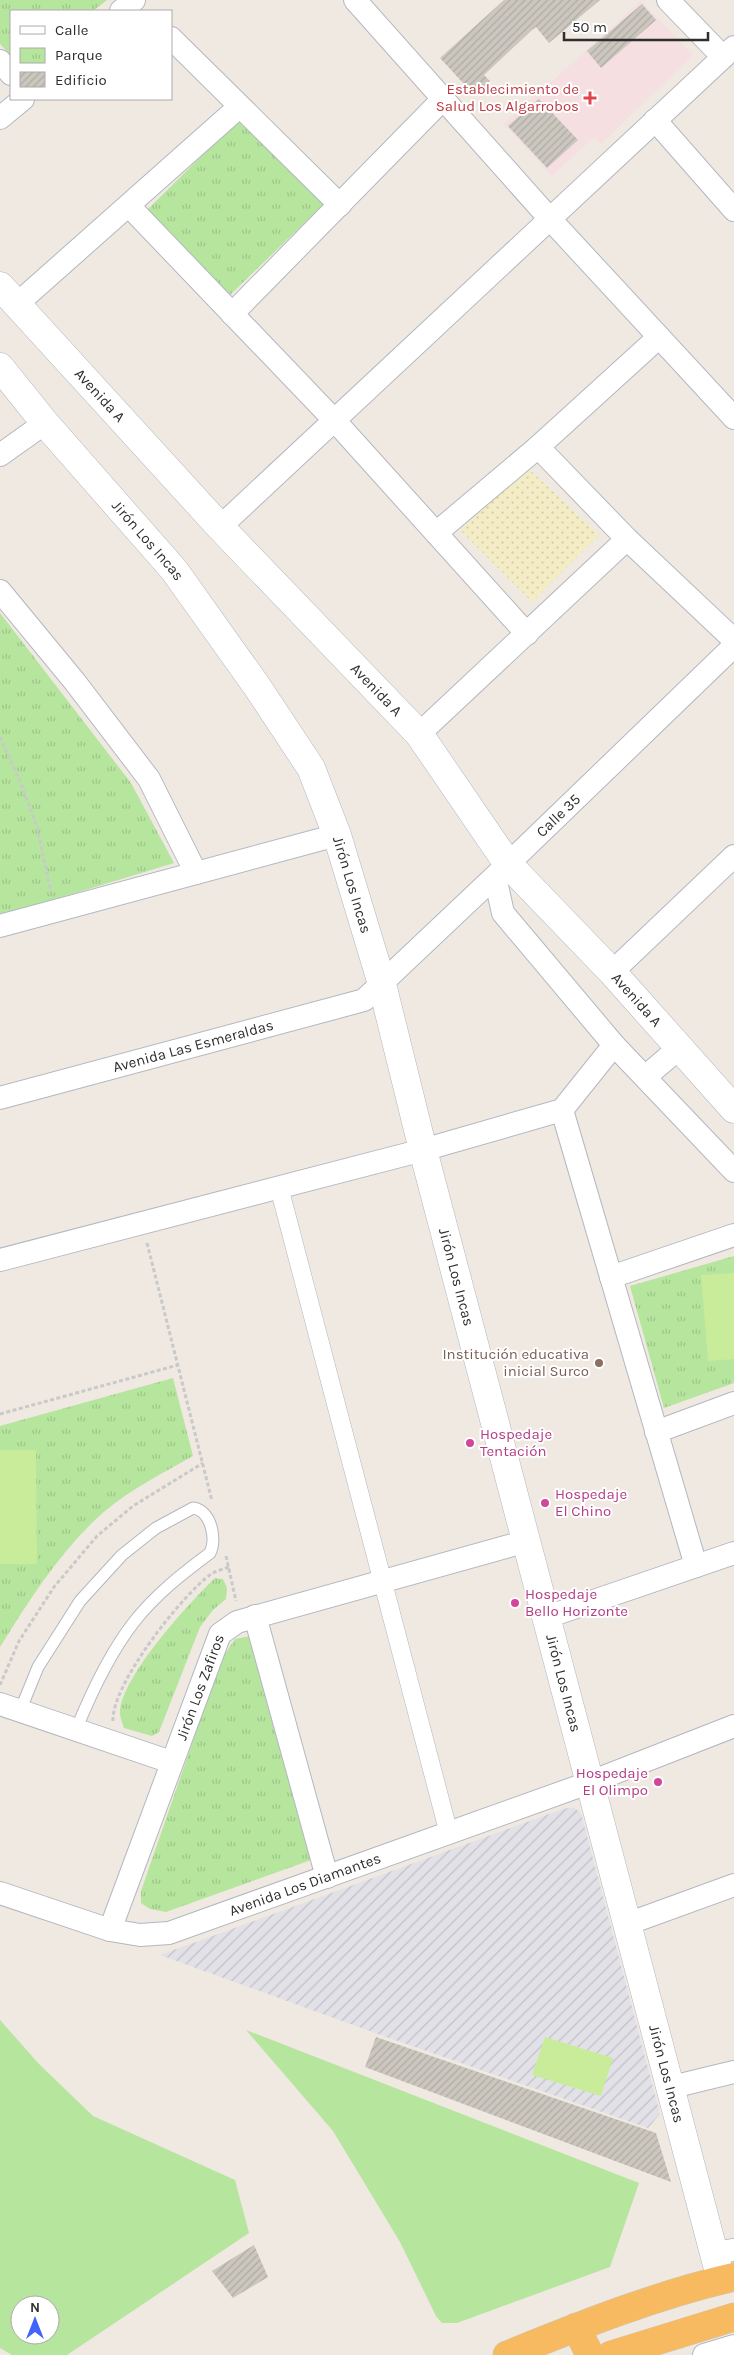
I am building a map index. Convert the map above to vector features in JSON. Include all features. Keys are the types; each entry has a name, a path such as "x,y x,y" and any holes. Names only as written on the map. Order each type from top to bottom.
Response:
{"highway":[{"path":"507,2355 576,2327 655,2299 728,2279"},
{"path":"611,2355 734,2317"},
{"path":"576,2327 590,2355"}],"street":[{"path":"122,10 134,0 144,10"},
{"path":"220,527 728,52 668,0"},
{"path":"367,4 443,99 550,219 734,418"},
{"path":"172,39 239,107 340,204"},
{"path":"0,61 10,73"},
{"path":"232,314 443,99"},
{"path":"0,118 22,100"},
{"path":"8,295 129,206 239,107"},
{"path":"655,120 734,210"},
{"path":"129,206 335,421 527,634"},
{"name":"Avenida A","path":"8,295 220,527 419,734 501,871 612,972 678,1049 734,1109"},
{"path":"436,533 538,447 659,337"},
{"name":"Jirón Los Incas","path":"0,367 45,423 174,570 251,677 312,768 337,835 382,984 423,1150 547,1617 599,1779 627,1924 672,2087 724,2251 728,2279"},
{"path":"0,455 45,423"},
{"path":"538,447 627,540 734,640"},
{"path":"419,734 627,540"},
{"path":"0,591 75,682 149,779 196,873"},
{"name":"Calle 35","path":"382,984 734,646"},
{"path":"0,926 337,835"},
{"path":"612,972 731,866"},
{"path":"501,871 503,913 614,1045 734,1171"},
{"name":"Avenida Las Esmeraldas","path":"0,1098 364,1000 382,984"},
{"path":"0,1260 423,1150 562,1110 614,1045"},
{"path":"645,1077 678,1049"},
{"path":"562,1110 696,1566"},
{"path":"280,1187 449,1834"},
{"path":"611,1276 734,1234"},
{"path":"656,1432 734,1402"},
{"name":"Jirón Los Zafiros","path":"110,1930 220,1634 237,1622 255,1616 527,1541"},
{"path":"547,1617 734,1553"},
{"path":"255,1616 327,1877"},
{"path":"10,1708 171,1762"},
{"path":"599,1779 734,1726"},
{"name":"Avenida Los Diamantes","path":"0,1893 110,1930 140,1935 169,1933 599,1779"},
{"path":"627,1924 734,1885"},
{"path":"672,2087 734,2072"},
{"path":"704,2355 734,2346"}],"lane":[{"path":"10,1708 80,1601 122,1555 156,1528 194,1508 200,1509 205,1513 213,1536 214,1545 210,1553 162,1592 134,1622 112,1654 76,1730"}],"path":[{"path":"0,737 20,780 37,828 55,911"},
{"path":"142,1223 215,1510"},
{"path":"0,1414 178,1364"},
{"path":"0,1685 19,1641 54,1587 97,1536 133,1506 203,1463"},
{"path":"224,1548 236,1601"},
{"path":"114,1728 113,1717 124,1685 143,1652 178,1605 212,1573 229,1567"}],"shaded area":[{"name":"Establecimiento de Salud Los Algarrobos","path":"641,1 693,55 601,144 594,137 552,176 504,124"},
{"path":"573,1807 581,1813 660,2114 648,2128 389,2038 160,1955 563,1809"}],"green space":[{"path":"0,0 107,0 94,10 10,10 10,55 0,44"},
{"path":"241,117 326,202 229,296 145,212"},
{"path":"0,613 131,783 174,863 0,916"},
{"path":"734,1256 734,1383 664,1408 630,1286"},
{"path":"734,1273 734,1359 708,1361 701,1275"},
{"path":"173,1378 193,1456 126,1496 89,1525 48,1575 0,1647 0,1426"},
{"path":"0,1450 36,1450 37,1564 0,1564"},
{"path":"215,1578 223,1579 227,1588 226,1599 213,1610 200,1627 159,1732 152,1736 124,1728 120,1713 123,1698 143,1661 174,1622"},
{"path":"250,1636 311,1860 166,1912 150,1909 141,1903 141,1891 221,1660 235,1639"},
{"path":"0,2020 39,2064 93,2116 235,2180 249,2233 67,2355 12,2355 0,2348"},
{"path":"246,2030 639,2183 610,2267 457,2323 442,2323 436,2316 400,2242 333,2131"},
{"path":"545,2037 613,2058 601,2096 532,2075"}],"sand":[{"path":"528,468 599,535 532,602 460,530"}],"building":[{"path":"504,0 600,0 549,43 536,27 532,30 484,75 490,81 474,95 440,58"},
{"path":"642,4 656,20 601,68 587,51"},
{"path":"539,99 578,140 547,168 508,126"},
{"path":"376,2037 656,2133 671,2182 365,2067"},
{"path":"254,2245 268,2277 233,2298 212,2271"}],"place":[{"name":"Establecimiento de Salud Los Algarrobos","path":"590,98"},
{"name":"Institución educativa inicial Surco","path":"599,1363"},
{"name":"Hospedaje Tentación","path":"470,1443"},
{"name":"Hospedaje El Chino","path":"545,1503"},
{"name":"Hospedaje Bello Horizonte","path":"515,1603"},
{"name":"Hospedaje El Olimpo","path":"658,1782"}]}
